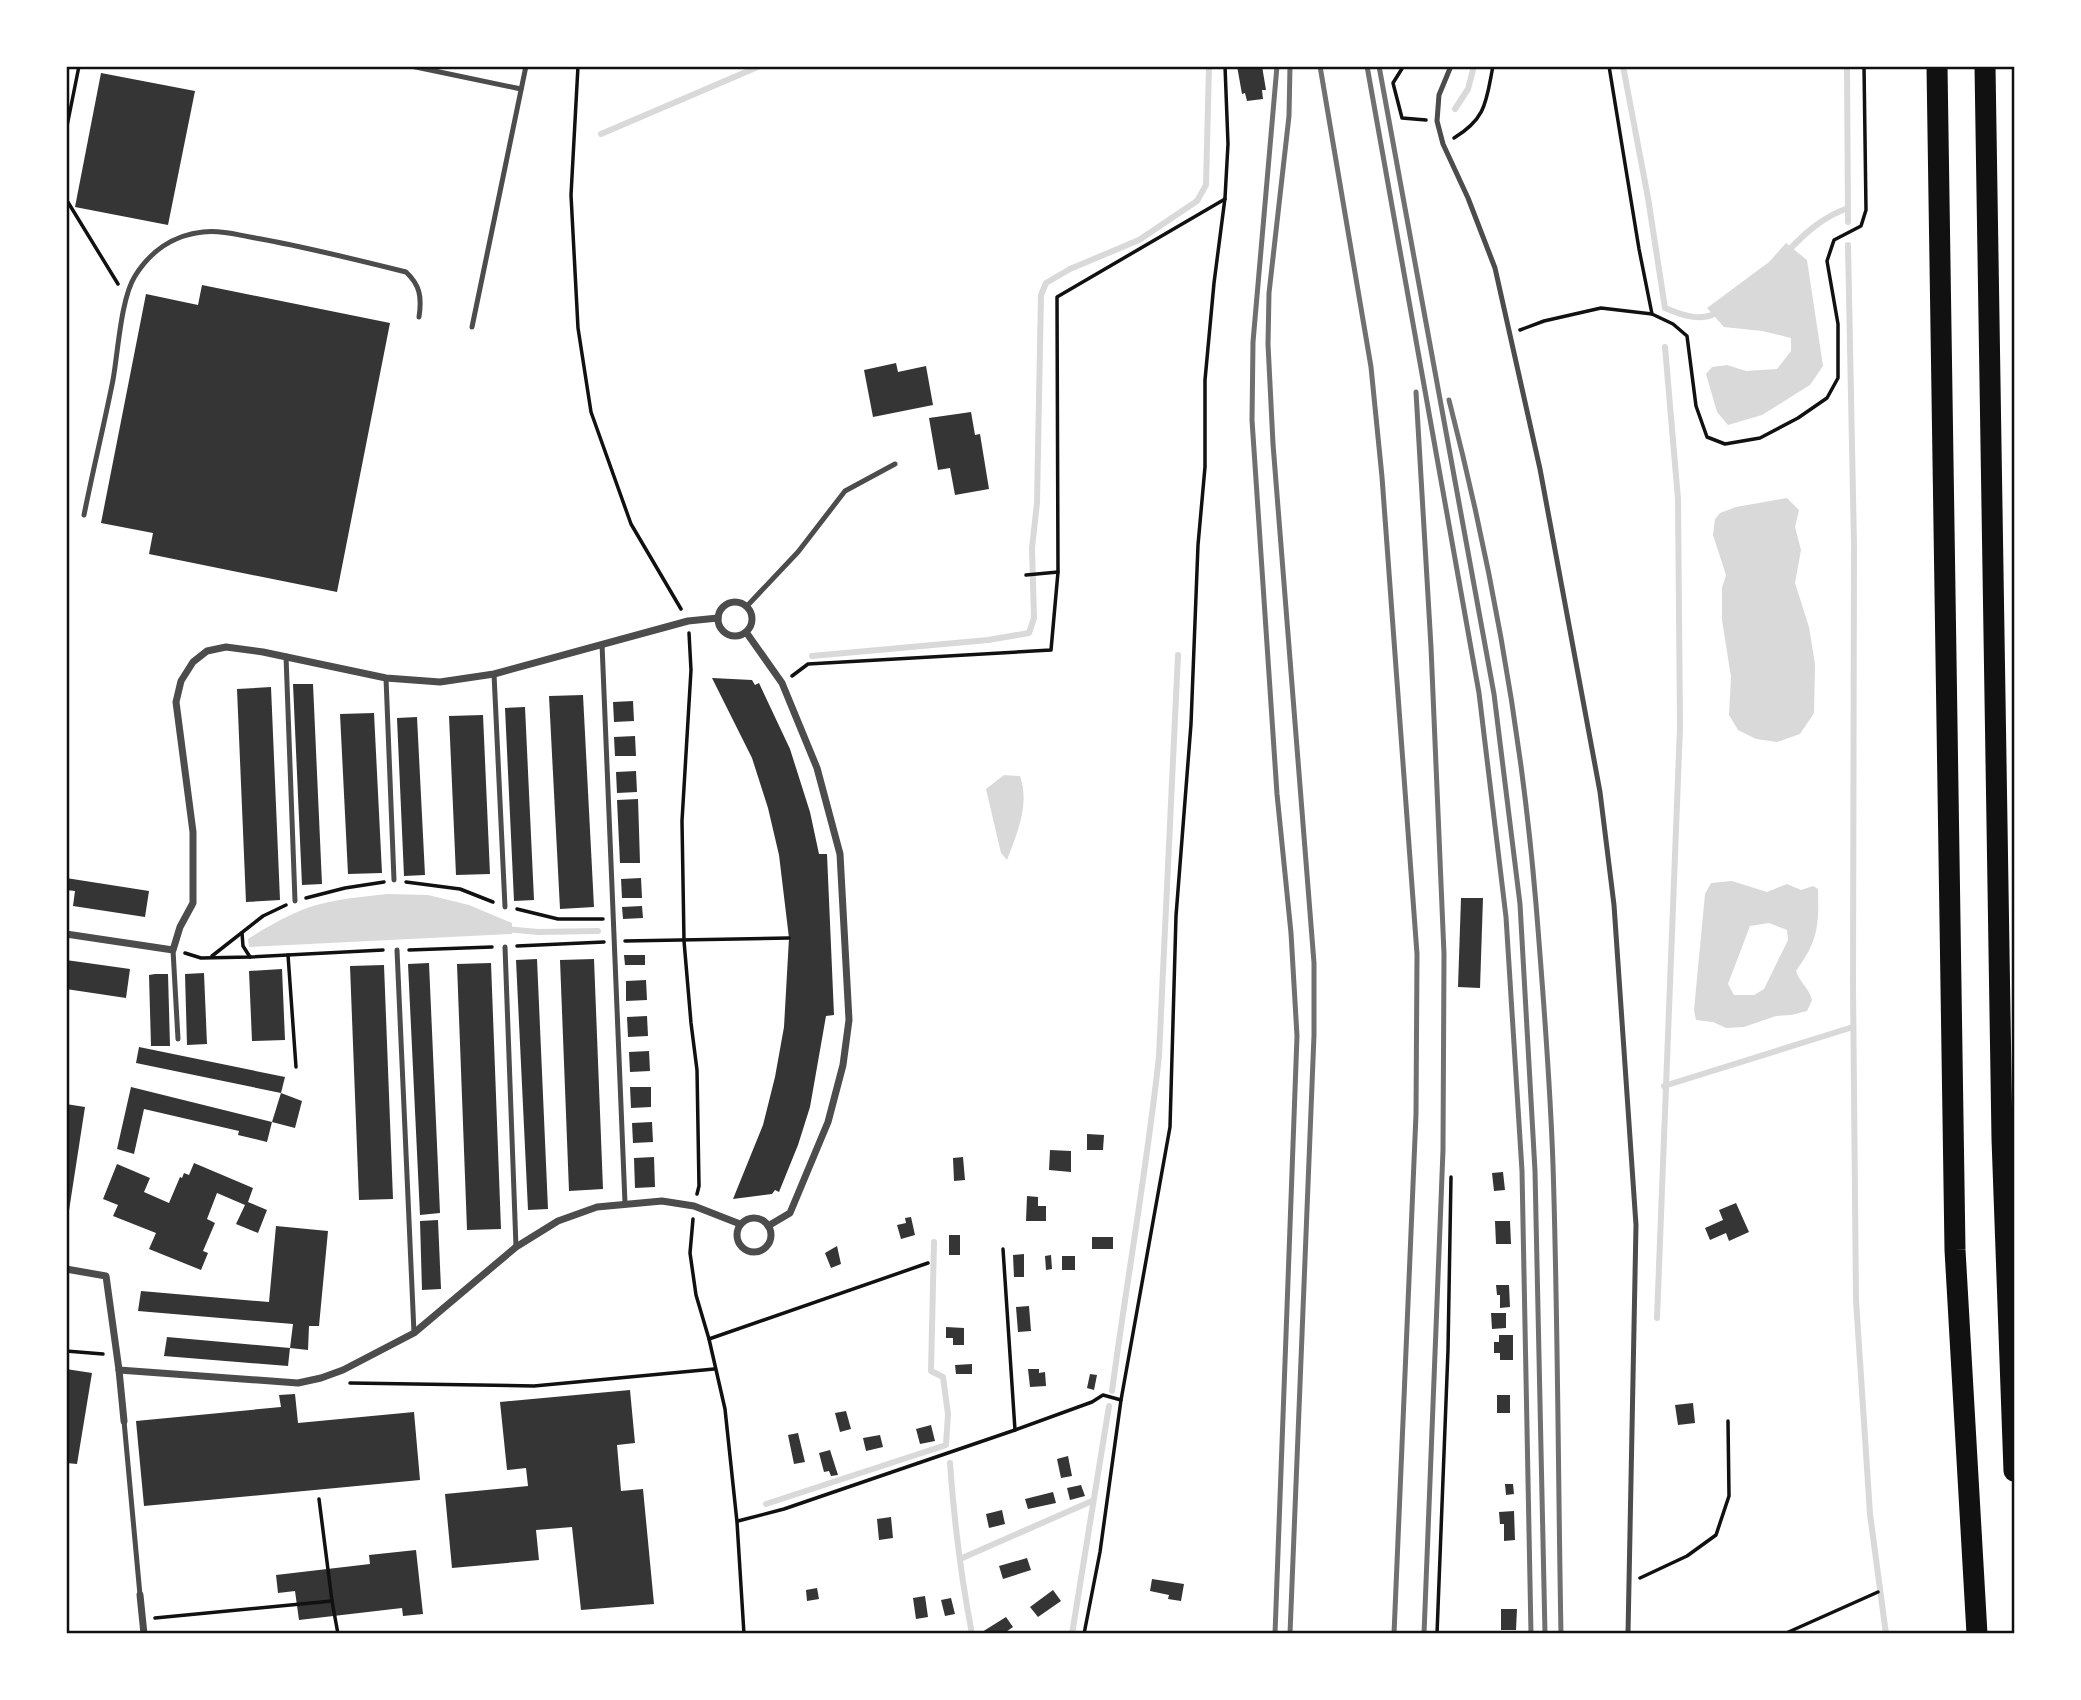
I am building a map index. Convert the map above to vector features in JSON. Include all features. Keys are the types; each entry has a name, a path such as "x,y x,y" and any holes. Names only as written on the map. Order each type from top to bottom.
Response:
{"highway":[{"path":"1937,66 1955,1251 1976,1633"},
{"path":"1985,66 2002,1139 2014,1471"}],"street":[{"path":"741,602 747,606 752,622 746,632 727,635 718,618 723,606 741,602"},
{"path":"66,934 173,950 180,927 193,902 192,832 176,702 181,681 193,662 207,651 226,647 286,656 386,678 440,682 494,674 688,621 718,618"},
{"path":"746,632 782,683 817,768 840,854 849,1020 843,1065 828,1122 790,1213 768,1226"},
{"path":"119,1370 298,1383 321,1378 343,1370 414,1333 516,1247 558,1221 597,1207 662,1201 694,1206 740,1224 752,1218 758,1219 768,1226 771,1239 768,1246 755,1253 748,1252 738,1243 740,1224"},
{"path":"66,1269 106,1276 124,1421"},
{"path":"141,1595 144,1633"}],"lane":[{"path":"411,66 521,89"},
{"path":"472,327 526,66"},
{"path":"1451,66 1439,96 1437,121 1443,144 1468,198 1495,268 1510,334 1540,469 1600,792 1614,905 1636,1225 1628,1633"},
{"path":"84,515 127,298 134,278 153,252 182,237 203,232 224,233 307,248 406,272 416,281 420,291 419,317"},
{"path":"747,606 798,552 845,491 895,464"},
{"path":"602,643 611,919 625,1203"},
{"path":"286,656 295,901"},
{"path":"494,674 505,907"},
{"path":"386,678 394,880"},
{"path":"505,947 516,1247"},
{"path":"173,950 178,1039"},
{"path":"397,950 414,1333"},
{"path":"124,1421 141,1595"}],"path":[{"path":"66,131 79,66"},
{"path":"578,66 571,195 579,328 591,412 631,524 688,621 691,670 682,821 684,941 699,1102 699,1186 694,1206 690,1253 696,1295 709,1339 724,1409 737,1522 744,1633"},
{"path":"1084,1633 1100,1552 1122,1400 1170,1127 1176,916 1191,724 1198,545 1205,467 1205,380 1225,198 1228,144 1225,66"},
{"path":"1443,144 1469,129 1486,106 1493,66"},
{"path":"1609,66 1652,314"},
{"path":"1510,334 1544,321 1601,308 1652,314 1673,324 1687,336 1696,406 1707,436 1725,444 1760,438 1827,398 1838,378 1838,324 1827,261 1834,240 1861,226 1866,210 1864,66"},
{"path":"1403,67 1393,83 1397,108 1402,118 1437,121"},
{"path":"808,664 1051,650 1058,572 1057,297 1225,198"},
{"path":"66,199 127,298"},
{"path":"1026,575 1058,572"},
{"path":"210,957 263,916 295,901 345,888 394,880 460,889 505,907 558,919 611,919"},
{"path":"242,931 243,946 250,957"},
{"path":"173,950 201,958 614,941 789,939"},
{"path":"288,955 296,1067"},
{"path":"1437,1633 1451,1177"},
{"path":"1003,1249 1015,1430"},
{"path":"709,1339 929,1264"},
{"path":"66,1351 117,1355"},
{"path":"321,1378 349,1383 534,1386 714,1369"},
{"path":"737,1522 784,1509 1015,1430 1092,1402 1103,1395 1122,1400"},
{"path":"1629,1583 1687,1556 1716,1535 1729,1496 1728,1421"},
{"path":"320,1499 338,1633"},
{"path":"1784,1633 1878,1592"},
{"path":"142,1619 332,1601"}],"shaded area":[{"path":"1786,243 1807,260 1823,366 1810,385 1762,415 1728,425 1717,412 1706,374 1712,367 1727,365 1746,371 1777,369 1791,351 1791,338 1762,331 1724,327 1707,308 1769,262"},
{"path":"1787,498 1799,510 1795,527 1801,550 1795,583 1809,627 1815,664 1814,713 1800,734 1777,742 1756,739 1738,730 1729,715 1731,677 1722,620 1722,588 1726,575 1713,535 1715,519 1720,513 1736,507"},
{"path":"1004,775 1020,776 1024,798 1021,819 1007,860 1001,853 986,789"},
{"path":"1732,881 1767,892 1787,884 1801,890 1813,886 1818,889 1816,933 1809,951 1796,971 1812,1000 1807,1011 1776,1016 1744,1027 1726,1028 1713,1022 1696,1020 1694,1010 1705,894 1711,883","holes":["1769,923 1787,930 1788,940 1764,989 1754,995 1734,995 1728,984 1750,926"]},
{"path":"388,894 428,895 469,905 512,923 512,934 249,947 248,939 307,908 336,900"}],"building":[{"path":"1237,66 1262,66 1266,90 1262,90 1263,99 1247,101 1245,93 1242,94"},
{"path":"101,73 195,91 168,225 75,207"},
{"path":"202,285 390,323 337,592 149,554 153,533 101,523 146,294 198,305"},
{"path":"896,363 898,372 926,366 933,405 873,417 864,370"},
{"path":"971,412 975,435 980,434 989,489 955,495 950,468 938,470 929,418"},
{"path":"712,678 752,680 755,685 759,683 790,749 810,812 819,854 827,854 834,1015 826,1016 810,1107 779,1192 775,1190 772,1194 733,1199 763,1125 775,1077 784,1027 789,938 779,855 768,808 752,758"},
{"path":"293,684 313,684 322,884 302,885"},
{"path":"271,687 280,900 246,902 237,689"},
{"path":"583,695 594,907 560,909 549,696"},
{"path":"633,701 634,721 614,722 613,702"},
{"path":"525,707 534,900 514,901 505,708"},
{"path":"374,713 382,873 348,874 340,714"},
{"path":"483,715 490,874 456,875 449,716"},
{"path":"417,717 425,875 404,876 397,718"},
{"path":"635,736 636,756 615,756 614,737"},
{"path":"636,771 637,792 617,793 616,772"},
{"path":"638,799 640,863 620,863 617,800"},
{"path":"66,878 149,891 145,917 73,906 75,891 66,890"},
{"path":"641,878 642,898 622,898 621,879"},
{"path":"1461,898 1483,898 1480,988 1458,987"},
{"path":"642,906 643,918 623,919 622,907"},
{"path":"624,955 645,955 645,965 625,965"},
{"path":"537,959 548,1209 528,1210 516,960"},
{"path":"594,959 603,1189 569,1191 560,960"},
{"path":"66,960 130,969 126,998 66,989"},
{"path":"429,963 440,1213 420,1215 408,964"},
{"path":"491,963 501,1229 467,1230 457,964"},
{"path":"384,965 393,1199 359,1200 350,966"},
{"path":"282,969 285,1040 252,1041 249,971"},
{"path":"204,973 207,1044 187,1045 185,974"},
{"path":"168,974 170,1046 151,1046 149,975"},
{"path":"646,980 647,1000 626,1001 626,981"},
{"path":"647,1016 648,1036 628,1037 627,1017"},
{"path":"139,1047 285,1077 281,1093 136,1063"},
{"path":"649,1051 650,1071 630,1072 629,1052"},
{"path":"131,1087 272,1122 267,1142 238,1135 239,1131 144,1109 134,1154 117,1149"},
{"path":"630,1087 651,1087 651,1107 631,1108"},
{"path":"281,1093 302,1101 295,1128 272,1122"},
{"path":"66,1104 85,1107 68,1217 66,1217"},
{"path":"652,1122 653,1142 633,1143 632,1123"},
{"path":"1087,1134 1104,1135 1103,1150 1087,1150"},
{"path":"1050,1150 1071,1151 1071,1172 1049,1170"},
{"path":"654,1157 655,1187 635,1188 634,1158"},
{"path":"963,1157 965,1180 954,1181 953,1158"},
{"path":"194,1163 253,1188 248,1202 267,1210 258,1233 236,1224 245,1205 217,1193 207,1219 215,1223 203,1251 208,1253 201,1270 149,1249 156,1233 113,1216 118,1205 103,1199 117,1164 150,1178 144,1192 169,1203 180,1177 182,1178 184,1173 189,1175"},
{"path":"1503,1172 1505,1190 1494,1191 1492,1173"},
{"path":"1027,1196 1038,1197 1038,1206 1046,1206 1046,1221 1026,1221"},
{"path":"1736,1203 1749,1232 1729,1241 1726,1233 1710,1240 1705,1228 1723,1220 1719,1210"},
{"path":"911,1217 915,1235 901,1239 897,1225 906,1223 905,1218"},
{"path":"438,1220 441,1289 422,1290 420,1221"},
{"path":"1495,1221 1510,1221 1511,1244 1496,1244"},
{"path":"276,1226 328,1231 319,1326 309,1326 308,1350 290,1348 293,1324 138,1311 141,1291 269,1302"},
{"path":"949,1235 960,1235 960,1255 949,1255"},
{"path":"1092,1237 1113,1237 1113,1249 1092,1249"},
{"path":"837,1246 841,1264 831,1268 825,1253"},
{"path":"1024,1254 1024,1277 1014,1277 1013,1255"},
{"path":"1051,1255 1052,1269 1046,1270 1045,1256"},
{"path":"1062,1256 1075,1256 1075,1270 1062,1270"},
{"path":"1496,1285 1509,1285 1510,1307 1500,1308 1500,1295 1497,1295"},
{"path":"1029,1306 1031,1331 1018,1332 1016,1307"},
{"path":"1491,1313 1506,1313 1506,1328 1492,1329"},
{"path":"946,1327 964,1328 964,1345 953,1345 953,1338 946,1338"},
{"path":"1499,1335 1513,1335 1513,1360 1500,1360 1500,1353 1494,1353 1494,1342 1499,1342"},
{"path":"167,1337 290,1348 288,1366 164,1356"},
{"path":"972,1364 972,1374 956,1374 955,1365"},
{"path":"66,1369 92,1373 77,1464 66,1463"},
{"path":"1028,1369 1045,1372 1046,1386 1030,1387"},
{"path":"1090,1374 1097,1375 1094,1390 1087,1388"},
{"path":"630,1390 635,1443 617,1445 621,1491 643,1489 654,1604 581,1610 572,1527 536,1530 539,1560 452,1568 445,1494 528,1486 526,1468 507,1470 500,1402"},
{"path":"295,1394 298,1423 414,1412 420,1480 144,1506 136,1421 281,1407 279,1395"},
{"path":"1497,1395 1510,1395 1510,1413 1497,1413"},
{"path":"1693,1403 1695,1423 1678,1425 1675,1405"},
{"path":"846,1411 851,1429 840,1432 835,1413"},
{"path":"931,1425 935,1441 920,1444 916,1429"},
{"path":"798,1433 805,1462 794,1464 788,1435"},
{"path":"880,1435 883,1447 866,1451 863,1438"},
{"path":"830,1450 838,1475 831,1476 829,1471 824,1472 819,1453"},
{"path":"1068,1456 1072,1476 1061,1478 1057,1459"},
{"path":"1505,1484 1513,1484 1514,1494 1506,1495"},
{"path":"1081,1485 1085,1496 1070,1500 1067,1488"},
{"path":"1053,1492 1056,1503 1028,1509 1025,1499"},
{"path":"1002,1510 1005,1524 989,1528 986,1514"},
{"path":"1514,1511 1515,1540 1504,1541 1504,1524 1500,1524 1499,1512"},
{"path":"891,1517 893,1538 879,1540 877,1519"},
{"path":"416,1550 423,1614 403,1616 402,1608 299,1620 295,1591 278,1593 276,1575 370,1564 369,1555"},
{"path":"1027,1558 1031,1570 1003,1579 999,1566"},
{"path":"1152,1579 1184,1584 1181,1601 1150,1591"},
{"path":"817,1588 819,1599 807,1601 806,1590"},
{"path":"1053,1590 1061,1601 1038,1617 1030,1607"},
{"path":"925,1596 928,1617 916,1619 913,1598"},
{"path":"951,1598 955,1614 945,1616 941,1600"},
{"path":"1501,1609 1517,1609 1516,1630 1501,1630"},
{"path":"1006,1617 1013,1627 1003,1634 983,1634 982,1632"}],"waterway":[{"path":"601,134 760,66"},
{"path":"812,656 988,640 1029,633 1034,618 1032,548 1037,503 1041,295 1046,283 1070,269 1139,240 1197,201 1206,185 1209,66"},
{"path":"1455,109 1468,89 1474,66"},
{"path":"1623,66 1665,308 1699,317 1713,315 1719,311"},
{"path":"1847,66 1848,222"},
{"path":"1788,251 1815,226 1848,208"},
{"path":"1848,245 1854,545 1853,986 1856,1300 1870,1514 1886,1634"},
{"path":"1657,1318 1680,727 1678,499 1665,347"},
{"path":"1112,1391 1159,1056 1178,655"},
{"path":"505,929 538,932 598,931"},
{"path":"1664,1086 1853,1027"},
{"path":"766,1504 946,1445 948,1414 943,1377 931,1371 934,1242"},
{"path":"1072,1634 1109,1406"},
{"path":"950,1463 958,1548 972,1634"},
{"path":"960,1559 1092,1501"}],"railway":[{"path":"1275,1634 1297,1036 1291,933 1277,794 1252,420 1253,342 1277,66"},
{"path":"1290,66 1289,116 1269,293 1268,344 1273,444 1314,963 1314,1035 1290,1634"},
{"path":"1320,66 1371,367 1382,477 1417,954 1416,1114 1394,1634"},
{"path":"1367,66 1479,693 1506,917 1522,1171 1531,1634"},
{"path":"1379,66 1494,694 1520,904 1535,1171 1545,1634"},
{"path":"1416,392 1431,647 1444,954 1443,1150 1424,1634"},
{"path":"1449,400 1478,524 1503,650 1522,777 1536,904 1553,1165 1561,1634"}]}
